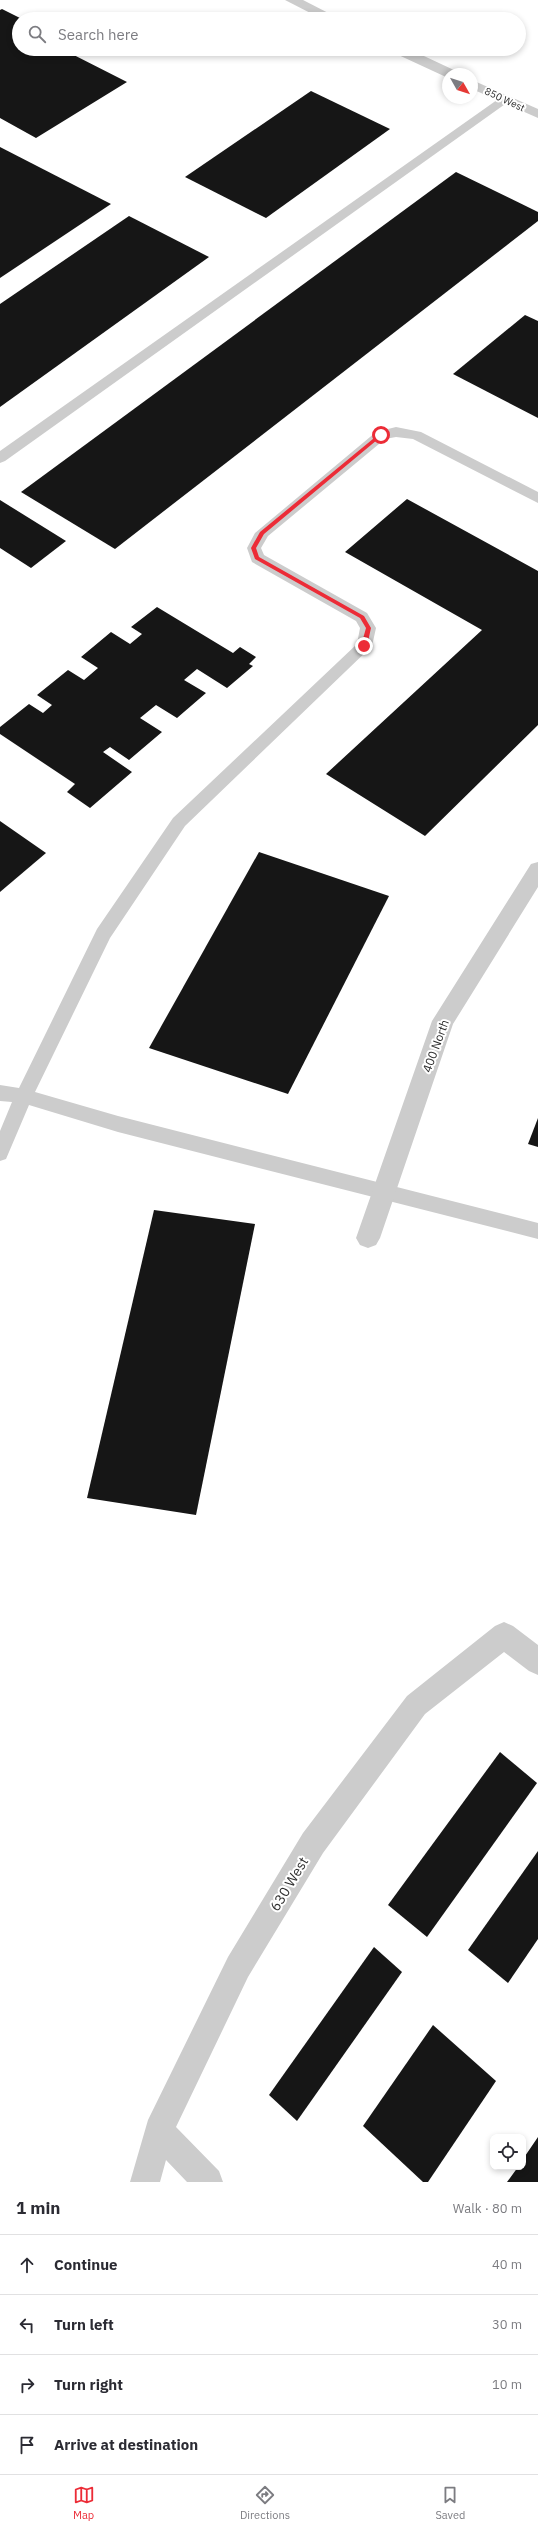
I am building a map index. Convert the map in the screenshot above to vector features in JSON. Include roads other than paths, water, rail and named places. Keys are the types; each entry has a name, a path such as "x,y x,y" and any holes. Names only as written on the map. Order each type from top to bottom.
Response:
{"street":[{"path":"292,0 318,12"},
{"path":"412,56 442,70"},
{"name":"850 West","path":"478,87 538,114"},
{"name":"400 North","path":"368,1238 443,1021 538,870"},
{"name":"630 West","path":"145,2182 158,2131 238,1967 313,1843 416,1705 504,1635 538,1662"},
{"path":"158,2131 208,2182"}],"lane":[{"path":"0,458 504,99"},
{"path":"0,1153 24,1096 103,934 179,822 364,646 368,628 362,617 257,558 254,548 262,533 381,435 396,432 416,435 538,498"},
{"path":"0,1094 24,1096 118,1124 538,1231"}]}
